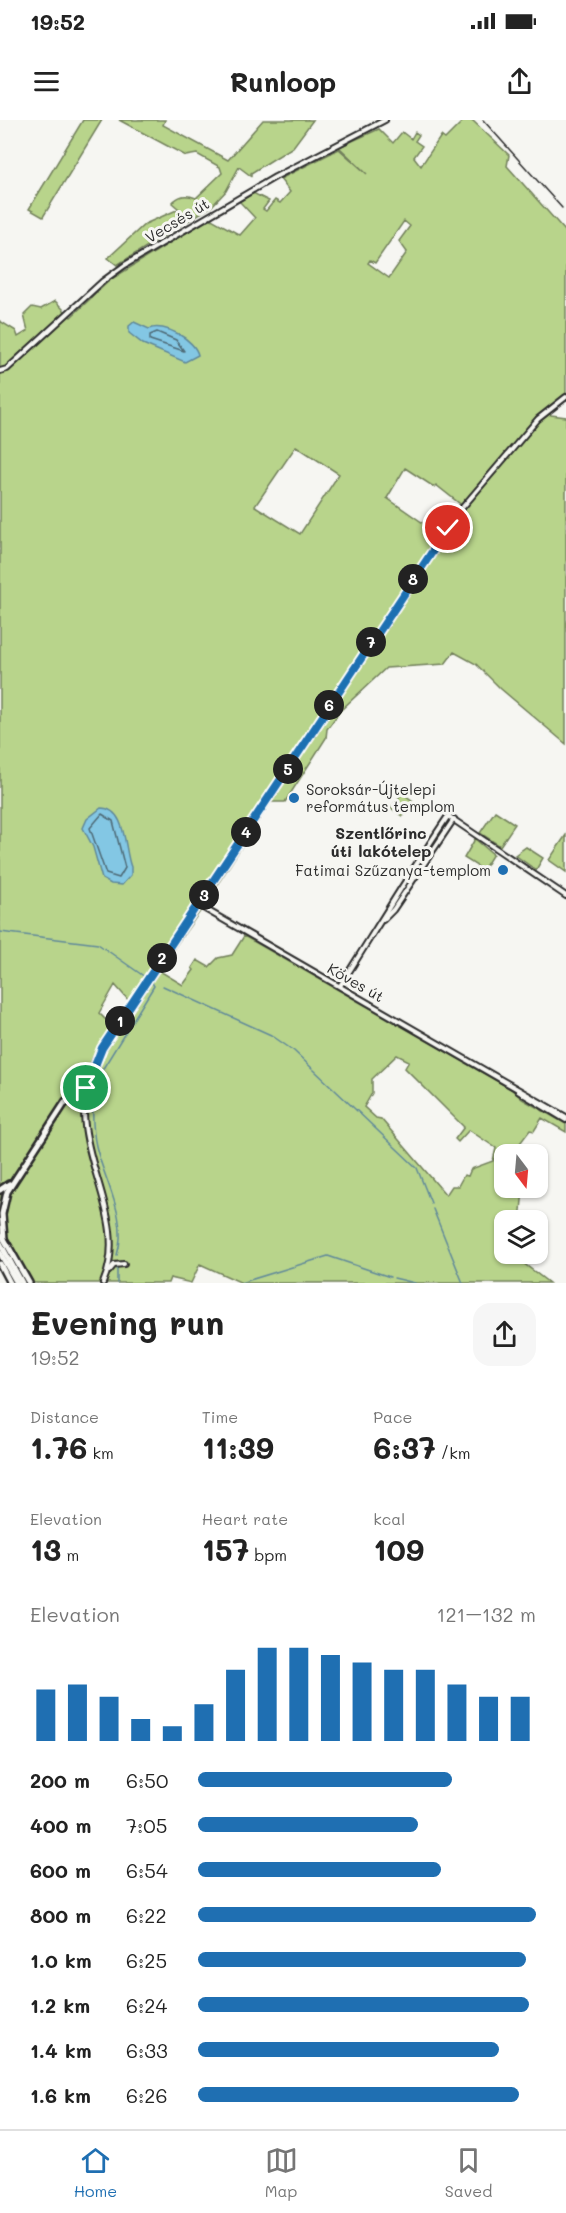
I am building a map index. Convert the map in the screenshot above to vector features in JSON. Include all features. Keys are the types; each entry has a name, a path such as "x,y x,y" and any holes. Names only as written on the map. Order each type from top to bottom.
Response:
{"highway":[{"path":"29,1283 2,1241 2,1208 13,1182 65,1102 86,1088"},
{"path":"77,1096 84,1099"},
{"path":"65,1102 84,1099"},
{"path":"65,1102 75,1101 83,1108"},
{"path":"0,1190 13,1182"},
{"path":"0,1232 22,1283"},
{"path":"0,1253 16,1283"},
{"path":"0,1265 10,1283"}],"street":[{"name":"Vecsés út","path":"1,371 125,265 295,166 385,120"},
{"path":"107,1274 111,1251 110,1226 87,1148 83,1108 86,1088 102,1048 462,508 532,425 566,397"},
{"path":"340,987 383,921 401,884 448,816 566,896"},
{"path":"383,921 393,910 454,819"},
{"name":"Köves út","path":"198,905 566,1118"},
{"path":"103,1283 114,1265 124,1264 114,1258 111,1251"}],"green space":[{"path":"83,120 102,120 43,217 29,209"},
{"path":"119,120 165,120 163,125 228,160 263,120 313,120 293,147 251,173 251,176 239,167 226,191 212,206 117,265 108,258 145,224 179,209 172,203 177,198 186,196 196,198 222,173 220,167 197,154 186,156"},
{"path":"464,120 472,120 509,155 507,166 566,232 566,395 546,410 551,415 566,417 566,744 501,689 476,664 454,652 445,664 386,668 341,710 327,729 326,738 285,802 270,802 201,910 158,970 183,985 194,970 192,968 197,960 209,967 218,958 232,955 244,936 511,1089 522,1099 566,1124 566,1132 542,1118 534,1131 530,1130 519,1144 494,1144 494,1147 469,1130 458,1142 455,1139 464,1127 405,1068 409,1061 397,1055 372,1079 372,1093 364,1107 376,1118 381,1119 446,1195 452,1186 458,1186 464,1175 468,1176 471,1169 493,1161 494,1157 494,1198 522,1198 521,1210 494,1210 494,1264 525,1264 549,1283 242,1283 200,1264 191,1283 170,1278 168,1283 31,1283 0,1228 0,321 16,331 18,337 28,331 24,315 32,307 41,309 55,301 71,317 110,280 210,218 240,235 255,218 239,201 253,193 269,201 263,209 266,211 275,200 280,203 290,192 280,179 339,149 367,174 339,147 379,129 393,143 402,132 411,139 415,132 419,135 415,141 422,146 414,157 421,166 441,136 445,139","holes":["404,221 410,226 399,241 407,252 389,278 368,263 370,260 375,263","296,446 339,474 300,534 255,506","405,468 434,487 436,485 460,504 439,534 387,498","115,985 130,1002 113,1027 99,1013"]},
{"path":"402,793 413,801 402,816 391,808"},
{"path":"495,811 515,824 500,846 480,833"},
{"path":"566,835 566,872 549,860"},
{"path":"475,839 493,854 483,870 464,858"},
{"path":"526,847 543,858 536,870 515,855"}],"water":[{"path":"134,322 149,329 163,328 178,334 196,349 198,355 185,362 143,344 129,333 129,326"},
{"path":"101,808 116,815 123,831 131,875 122,885 111,884 102,879 93,847 83,828 87,819"}],"waterway":[{"path":"0,932 98,944 145,977"},
{"path":"99,1075 154,986 151,981"},
{"path":"163,986 271,1035 294,1051 417,1168 431,1203"},
{"path":"96,1080 93,1129 96,1146 118,1214 120,1242 117,1255"},
{"path":"433,1209 463,1283"},
{"path":"240,1283 328,1256 390,1277"},
{"path":"117,1267 117,1283"},
{"path":"394,1278 415,1283"}],"railway":[{"path":"483,120 562,208"}],"place":[{"name":"Soroksár-Újtelepi református templom","path":"294,798"},
{"name":"Fatimai Szűzanya-templom","path":"503,870"}],"district":[{"name":"Szentlőrinc úti lakótelep","path":"381,841"}],"route":[{"path":"86,1088 91,1069 102,1048 448,528"}]}
